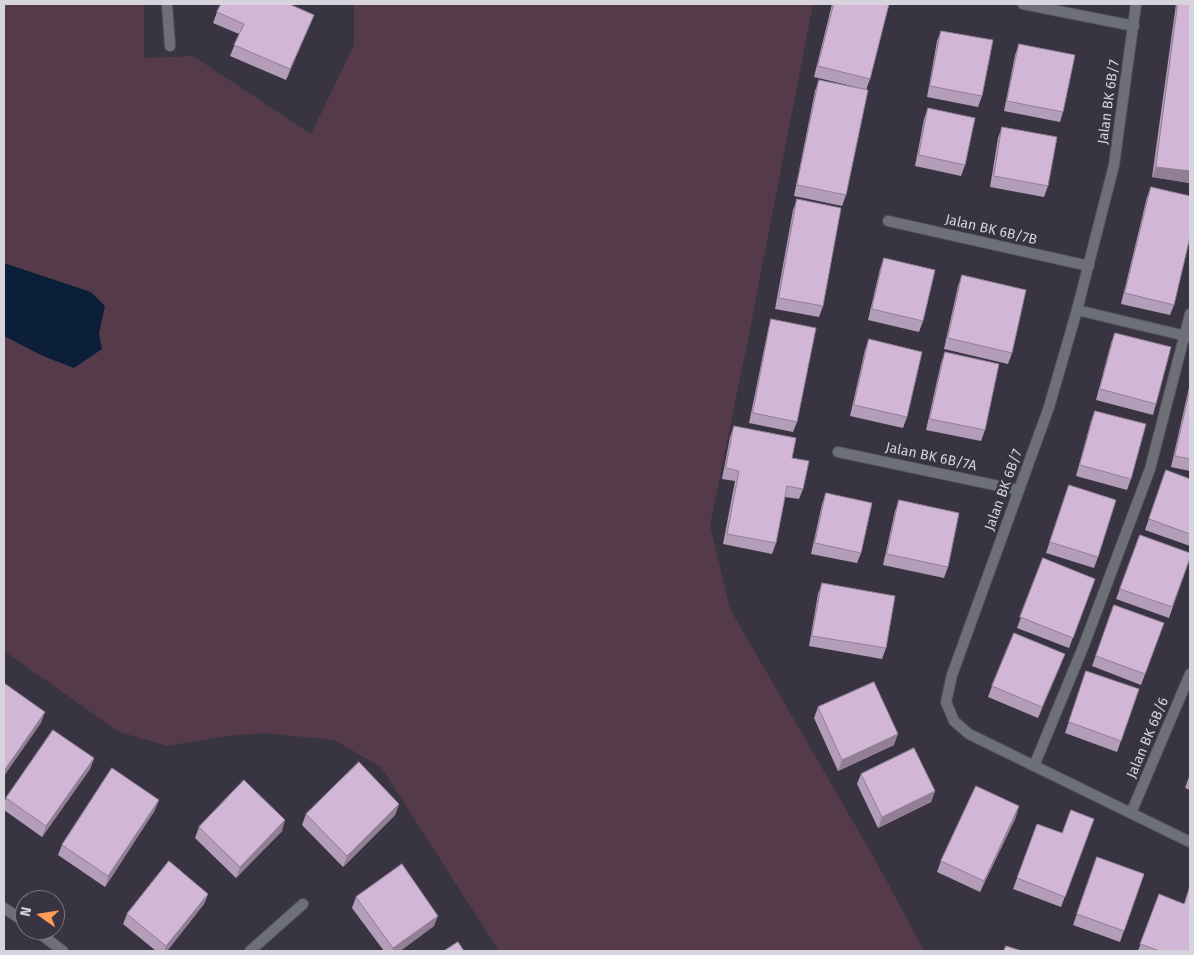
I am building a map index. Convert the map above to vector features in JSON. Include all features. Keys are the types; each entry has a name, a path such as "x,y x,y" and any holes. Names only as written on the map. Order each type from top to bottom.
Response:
{"street":[{"path":"167,4 170,46"},
{"path":"1023,4 1134,26"},
{"name":"Jalan BK 6B/7","path":"1136,4 1114,165 1089,266 1049,407 952,675 946,702 954,721 970,734 1190,842"},
{"name":"Jalan BK 6B/7B","path":"888,221 1089,266"},
{"path":"1077,310 1188,336"},
{"path":"1034,766 1084,645 1150,469 1188,336 1190,314"},
{"name":"Jalan BK 6B/7A","path":"838,452 1018,490"},
{"name":"Jalan BK 6B/6","path":"1131,813 1190,674"},
{"path":"250,951 303,904"},
{"path":"4,908 15,915"},
{"path":"48,940 63,951"}],"shaded area":[{"path":"4,4 144,4 144,58 193,56 311,134 354,45 354,4 813,4 710,525 730,609 877,863 924,951 499,951 381,767 334,740 264,733 219,737 168,746 119,732 4,651"}],"water":[{"path":"4,263 91,292 105,306 99,333 102,349 74,368 43,356 4,336"}],"building":[{"path":"221,4 289,4 314,15 290,69 234,45 244,24 217,12"},
{"path":"834,4 889,4 870,79 818,66"},
{"path":"1178,4 1190,4 1190,171 1156,167"},
{"path":"941,31 993,40 982,96 930,86"},
{"path":"1019,44 1075,55 1063,112 1007,101"},
{"path":"819,80 868,90 846,195 797,185"},
{"path":"928,108 975,118 965,165 919,155"},
{"path":"1002,127 1057,137 1048,186 994,176"},
{"path":"1151,187 1190,196 1190,237 1174,305 1125,293"},
{"path":"797,199 841,208 823,306 779,298"},
{"path":"884,258 935,270 923,321 872,309"},
{"path":"962,275 1026,290 1012,353 948,338"},
{"path":"771,319 816,328 797,422 753,413"},
{"path":"1115,333 1171,347 1156,404 1100,389"},
{"path":"869,339 922,352 907,417 854,405"},
{"path":"945,352 999,364 985,430 930,419"},
{"path":"1190,389 1190,459 1175,456"},
{"path":"1095,411 1146,424 1131,479 1080,465"},
{"path":"734,426 796,438 792,458 809,461 803,489 787,486 776,543 727,534 739,471 726,468"},
{"path":"1166,470 1190,479 1190,534 1149,519"},
{"path":"1069,485 1116,500 1098,557 1050,542"},
{"path":"826,493 872,503 861,553 815,543"},
{"path":"899,500 959,513 948,567 887,554"},
{"path":"1140,535 1190,553 1190,558 1172,607 1120,589"},
{"path":"1043,558 1095,579 1073,638 1020,617"},
{"path":"822,583 895,596 886,648 812,636"},
{"path":"1114,605 1164,623 1145,674 1096,656"},
{"path":"1014,633 1065,654 1042,707 992,686"},
{"path":"1086,671 1139,689 1121,741 1069,722"},
{"path":"874,682 898,734 842,760 818,707"},
{"path":"4,683 45,712 4,771"},
{"path":"53,730 94,758 46,826 6,798"},
{"path":"914,748 935,791 882,817 861,774"},
{"path":"359,762 399,804 347,856 306,814"},
{"path":"112,768 159,800 108,876 62,845"},
{"path":"244,780 285,820 240,867 199,827"},
{"path":"976,786 1019,806 984,881 941,861"},
{"path":"1071,810 1094,819 1065,897 1017,878 1037,824 1062,833"},
{"path":"1097,857 1144,874 1124,931 1077,914"},
{"path":"169,861 208,894 166,946 127,914"},
{"path":"402,864 438,916 393,948 356,897"},
{"path":"1190,886 1190,951 1160,951 1140,944 1159,894 1184,904"},
{"path":"458,942 464,951 444,951"},
{"path":"1006,946 1022,951 1004,951"}]}
